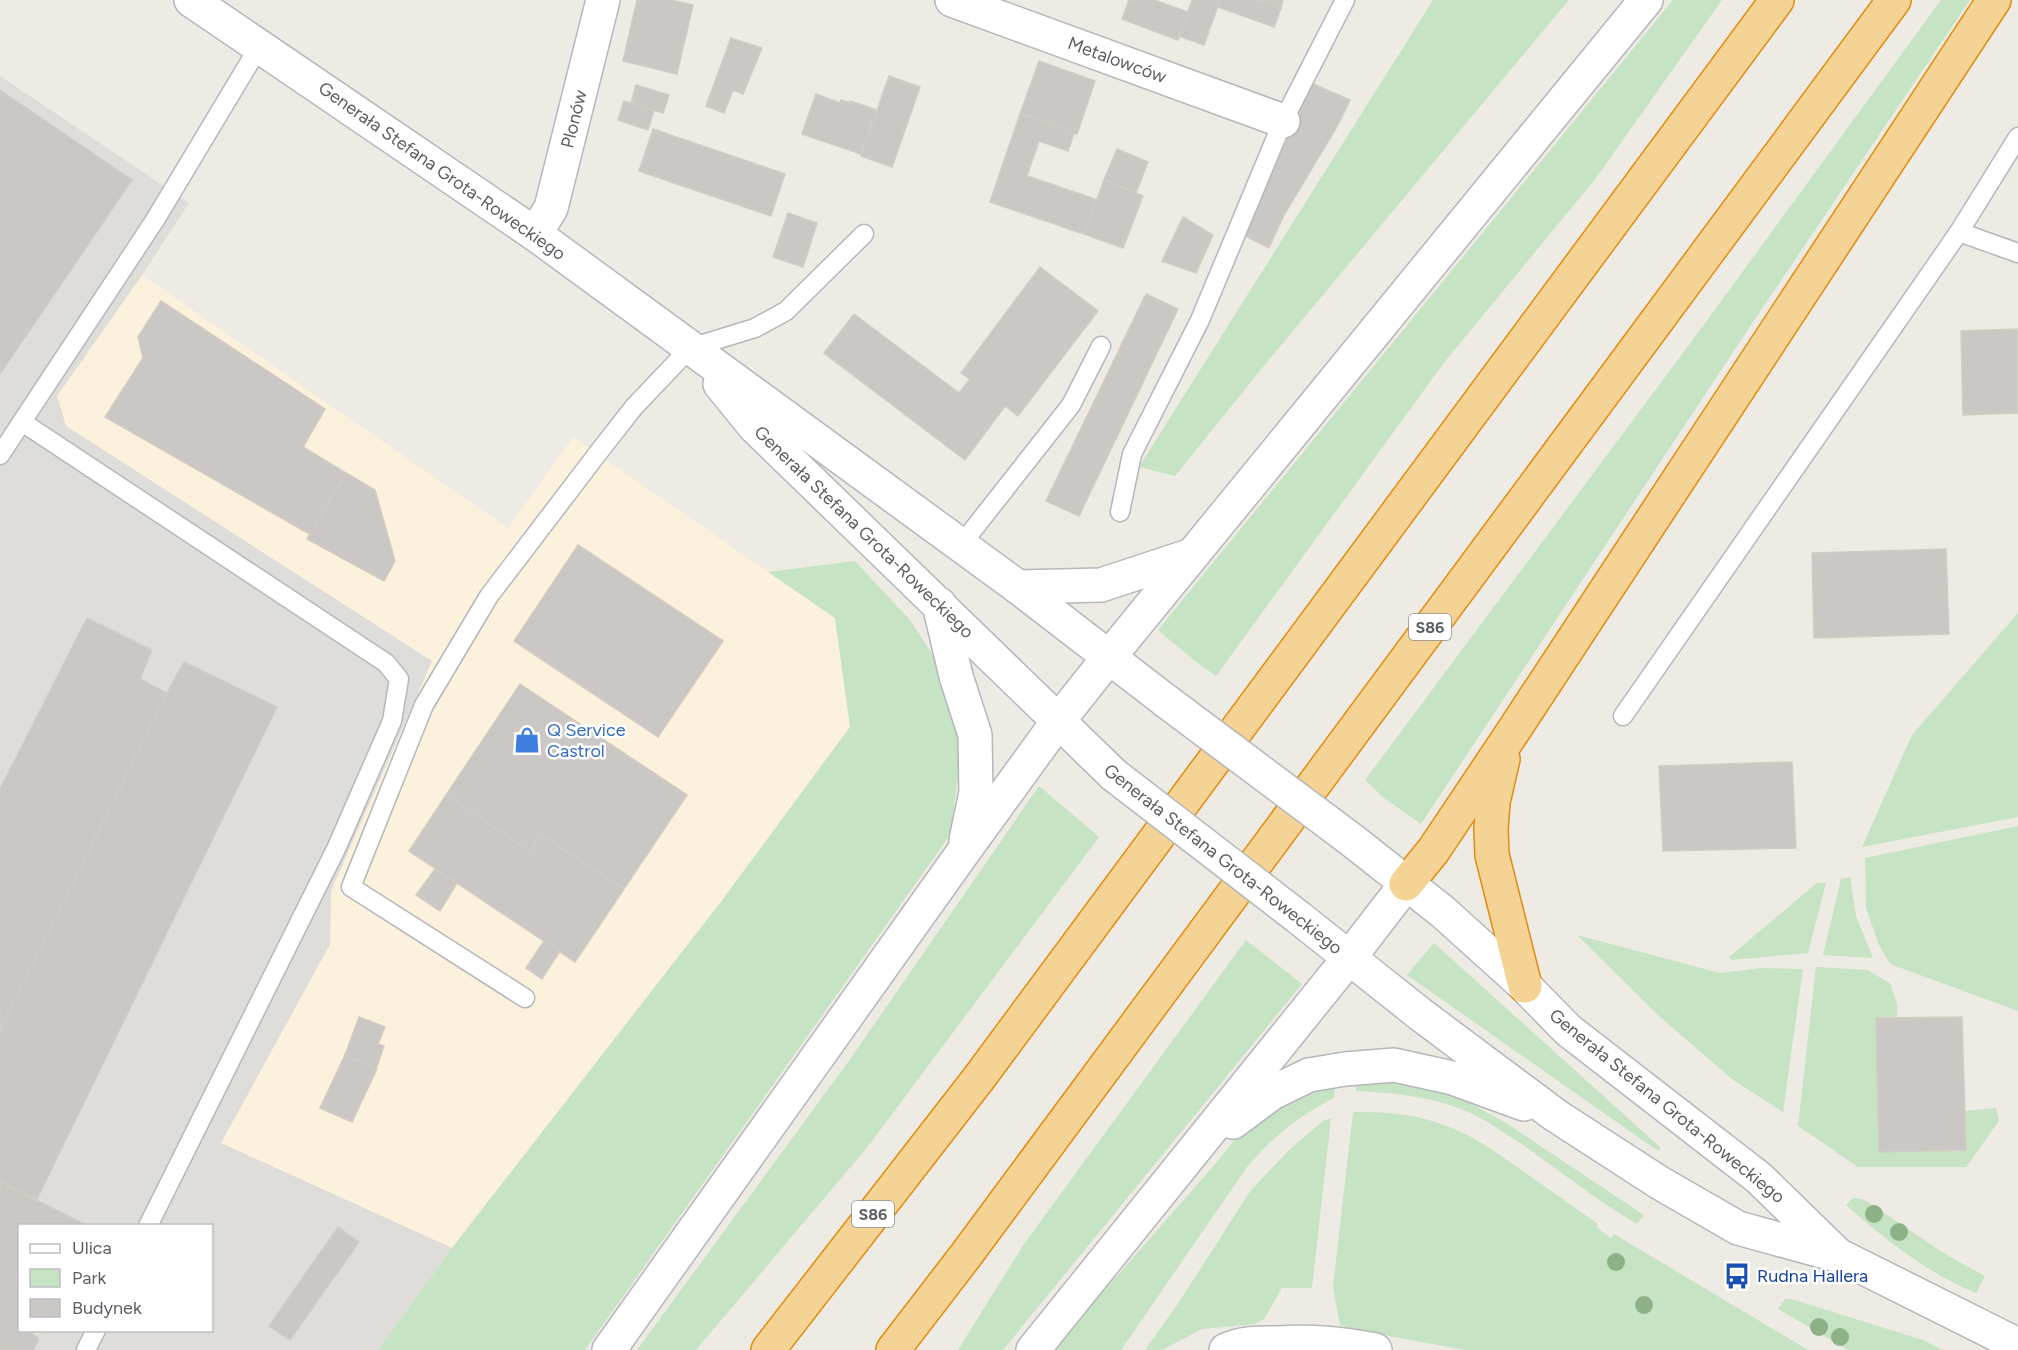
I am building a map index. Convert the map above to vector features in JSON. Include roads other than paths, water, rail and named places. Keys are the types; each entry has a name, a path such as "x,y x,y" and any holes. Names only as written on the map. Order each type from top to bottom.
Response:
{"highway":[{"name":"S86","path":"768,1350 986,1069 1777,0"},
{"name":"S86","path":"893,1350 966,1255 1894,0"},
{"path":"1406,884 1433,851 1508,739 1994,0"},
{"path":"1508,739 1493,802 1492,855 1525,986"}],"street":[{"name":"Generała Stefana Grota-Roweckiego","path":"191,0 535,234 1018,587 1353,841 1443,912 1525,986 1568,1030 1759,1178 1840,1256"},
{"name":"Plonów","path":"535,234 551,208 603,0"},
{"name":"Metalowców","path":"952,0 1283,121"},
{"path":"609,1350 1059,720 1646,0"},
{"name":"Generała Stefana Grota-Roweckiego","path":"690,348 755,427 1114,775 1555,1115 1660,1183 1738,1228 1840,1256 2018,1345"},
{"path":"1018,587 1101,585 1192,555"},
{"path":"939,604 956,676 975,735 976,792 964,851"},
{"path":"1033,1350 1406,884"},
{"path":"1191,1155 1272,1093 1308,1075 1345,1069 1394,1065 1404,1067 1453,1078 1555,1115"},
{"path":"1226,1350 1240,1344 1314,1341 1341,1343 1375,1350"}],"lane":[{"path":"1120,512 1132,454 1200,320 1283,121 1344,0"},
{"path":"0,455 155,220 260,45"},
{"path":"1623,716 1959,232 2018,137"},
{"path":"1959,232 2018,253"},
{"path":"525,998 351,887 424,705 489,596 634,407 690,348 755,328 786,310 864,234"},
{"path":"961,545 1071,405 1101,346"},
{"path":"22,422 386,663 399,679 392,721 336,849 149,1224"},
{"path":"86,1350 95,1332"}],"place":[{"name":"Q Service Castrol","path":"527,740"},
{"name":"Rudna Hallera","path":"1737,1276"}]}
